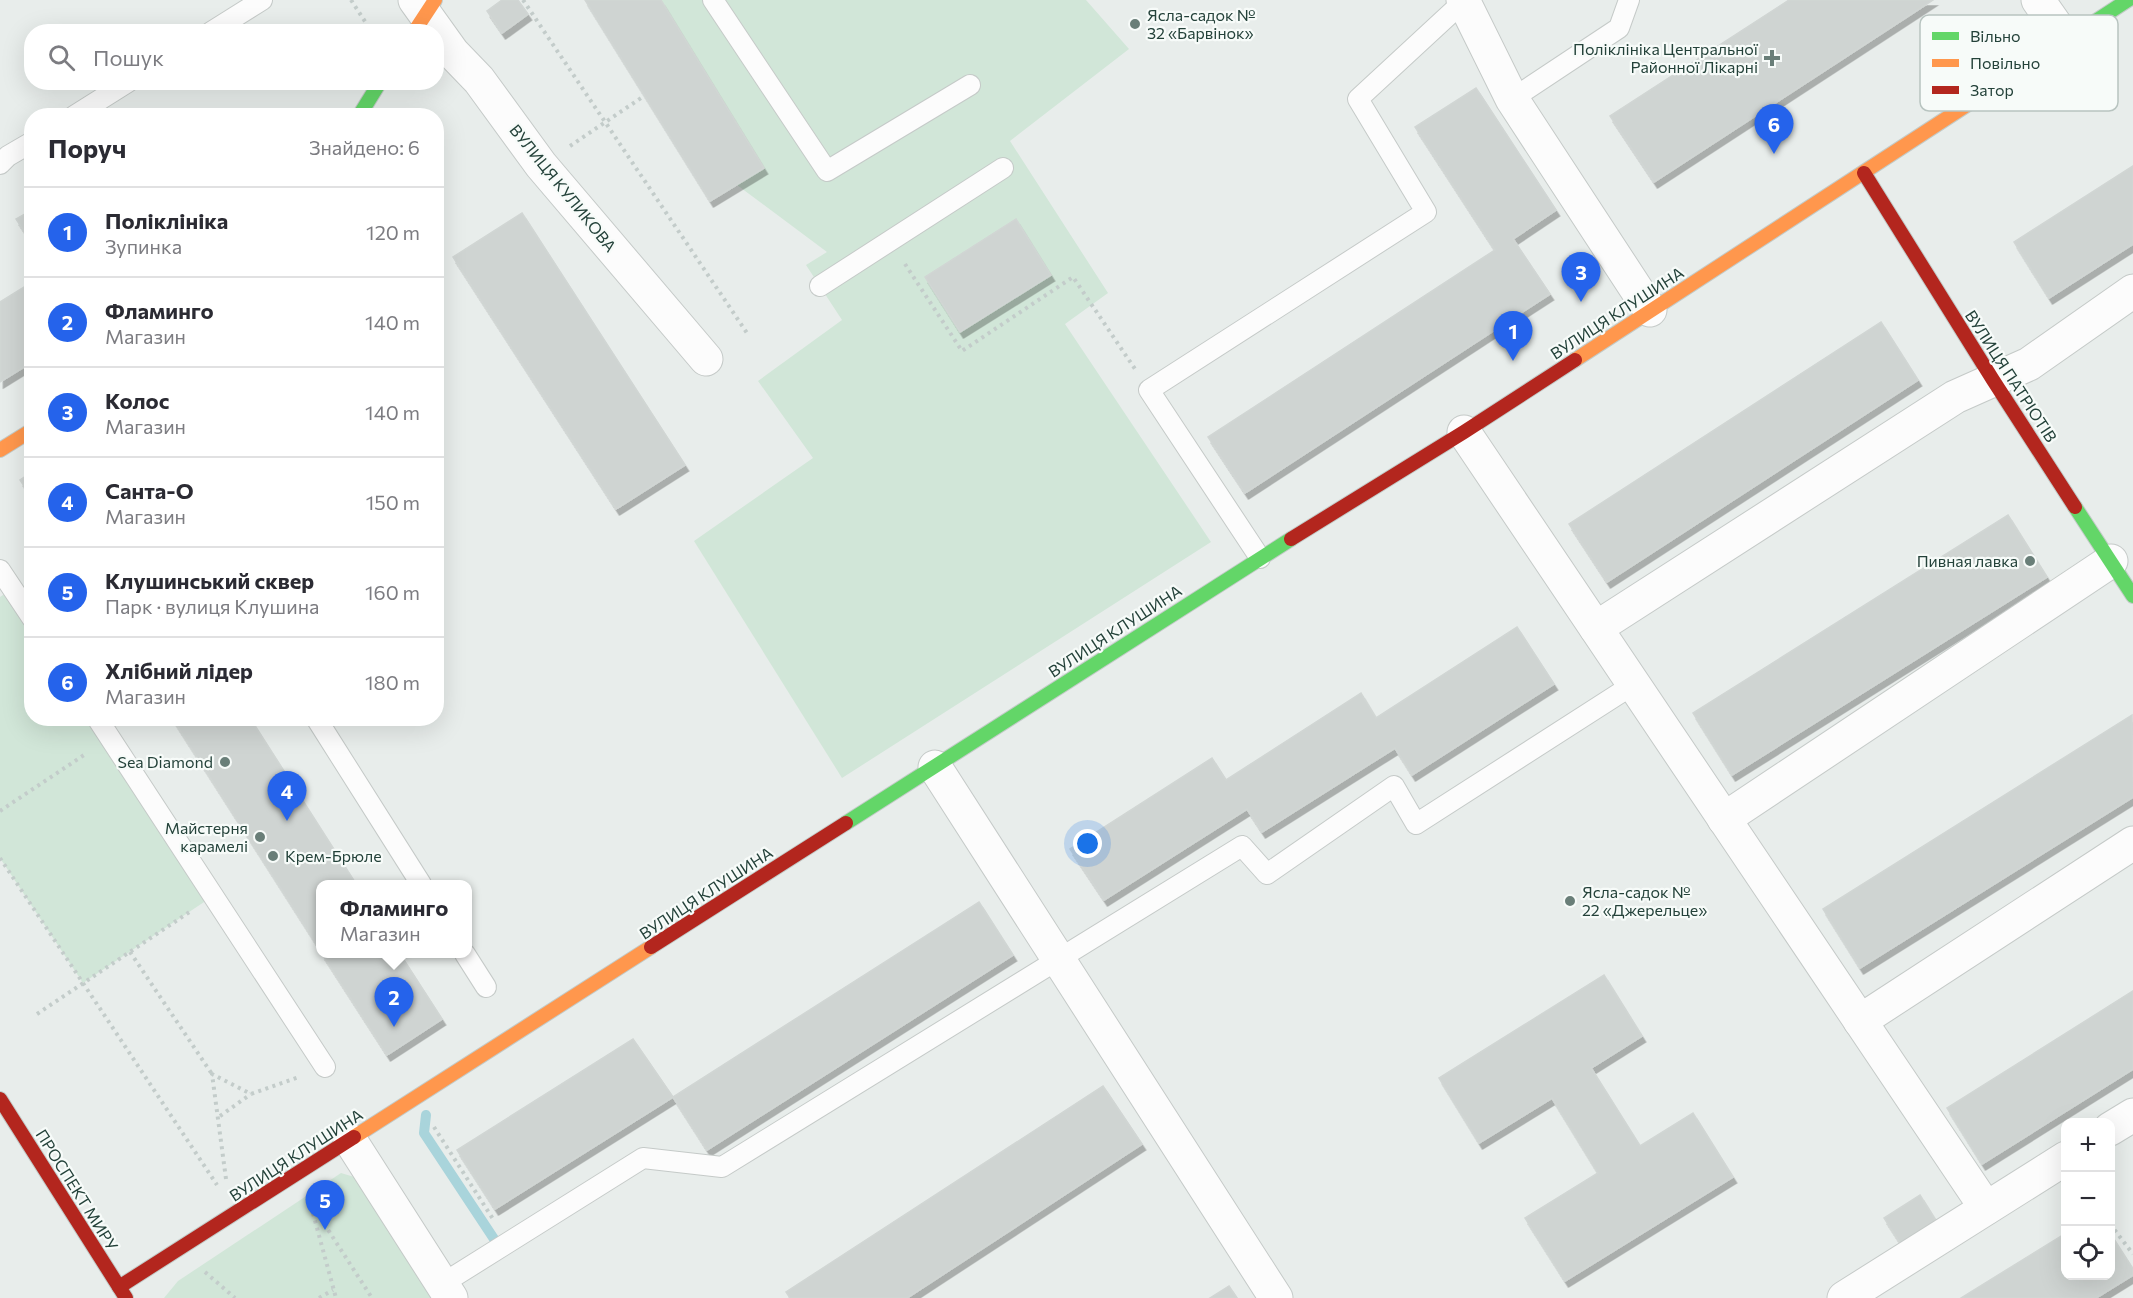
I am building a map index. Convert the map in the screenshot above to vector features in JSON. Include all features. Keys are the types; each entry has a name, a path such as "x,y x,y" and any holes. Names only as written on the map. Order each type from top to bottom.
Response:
{"street":[{"path":"2038,0 2048,15"},
{"name":"ВУЛИЦЯ КЛУШИНА","path":"2105,15 2128,0"},
{"path":"1463,1 1512,99 1650,310"},
{"name":"ВУЛИЦЯ КУЛИКОВА","path":"422,11 432,24"},
{"name":"ВУЛИЦЯ КУЛИКОВА","path":"444,41 479,80 541,165 706,359"},
{"path":"364,108 375,90"},
{"name":"ВУЛИЦЯ КЛУШИНА","path":"122,1293 232,1208 350,1140 935,768 1260,558 1464,432 1958,111"},
{"name":"ВУЛИЦЯ ПАТРІОТІВ","path":"1864,173 1993,380 2133,596"},
{"path":"1596,628 1956,398 2029,364 2133,291"},
{"path":"1464,432 1986,1208"},
{"path":"0,450 24,435"},
{"path":"1724,819 2111,561"},
{"path":"935,768 1276,1298"},
{"path":"1860,1021 2133,843"},
{"name":"ПРОСПЕКТ МИРУ","path":"0,1099 122,1293"},
{"path":"2115,1126 2133,1115"},
{"path":"350,1140 447,1291"},
{"path":"1844,1298 2061,1161"}],"lane":[{"path":"224,24 262,0"},
{"path":"713,0 827,171 970,85"},
{"path":"1512,99 1619,28 1629,0"},
{"path":"1260,558 1149,390 1426,212 1358,99 1463,1"},
{"path":"87,108 115,90"},
{"path":"0,164 8,156 24,147"},
{"path":"820,286 1003,168"},
{"path":"0,570 24,606"},
{"path":"447,1291 508,1243 643,1158 722,1167 1242,846 1267,874 1394,786 1416,824 1634,684"},
{"path":"102,726 325,1067"},
{"path":"321,726 418,880"},
{"path":"468,958 486,987"}],"path":[{"path":"351,0 367,24"},
{"path":"523,0 747,333"},
{"path":"541,165 644,96"},
{"path":"890,241 962,351 1072,277 1149,390"},
{"path":"0,811 110,737"},
{"path":"0,858 232,1208"},
{"path":"37,1014 213,896"},
{"path":"130,952 212,1074 232,1208"},
{"path":"219,1116 251,1094 325,1067"},
{"path":"212,1074 251,1094"},
{"path":"432,1125 508,1243"},
{"path":"300,1208 310,1202"},
{"path":"310,1202 336,1298"},
{"path":"310,1202 372,1298"},
{"path":"2112,1226 2133,1254"},
{"path":"213,1265 203,1271 235,1298"},
{"path":"320,1298 333,1290"}],"green space":[{"path":"585,0 1086,0 1129,49 1010,141 1108,293 1065,324 1211,542 842,778 694,541 813,458 758,381 842,320 806,265 827,252 737,185 710,201"},
{"path":"12,589 24,607 24,726 102,726 213,896 83,983 0,858 0,597"},
{"path":"341,1173 361,1179 437,1298 164,1298 178,1281"}],"building":[{"path":"502,0 518,0 528,14 502,33 487,11"},
{"path":"585,0 661,0 764,168 710,201"},
{"name":"Поліклініка Центральної Районної Лікарні","path":"1789,0 1933,0 1654,182 1610,116"},
{"path":"1476,88 1556,210 1513,239 1550,294 1245,493 1208,437 1495,250 1415,127"},
{"path":"2133,166 2133,244 2049,298 2014,242"},
{"path":"522,213 685,465 616,509 453,257"},
{"path":"24,214 24,231 16,219"},
{"path":"1016,219 1051,275 960,332 925,277"},
{"path":"24,287 24,367 0,382 0,302"},
{"path":"1881,322 1918,380 1607,582 1569,524"},
{"path":"2008,515 2047,577 1732,775 1693,713"},
{"path":"1517,627 1554,684 1412,775 1395,748 1262,832 1247,809 1104,900 1070,849 1212,758 1226,780 1361,693 1376,718"},
{"path":"2132,715 2133,797 1860,968 1823,909"},
{"path":"177,726 255,726 353,880 316,880 316,944"},
{"path":"979,902 1013,955 707,1150 673,1097"},
{"path":"325,958 403,958 442,1019 387,1055"},
{"path":"1604,975 1642,1036 1591,1068 1640,1146 1693,1113 1733,1177 1565,1281 1525,1218 1598,1173 1552,1098 1479,1143 1439,1078"},
{"path":"2133,991 2133,1069 1982,1164 1947,1108"},
{"path":"633,1039 673,1097 495,1209 457,1150"},
{"path":"1103,1086 1142,1144 907,1298 790,1298 786,1292"},
{"path":"1920,1195 1940,1227 1904,1249 1884,1218"},
{"path":"2061,1236 2061,1280 2115,1280 2115,1241 2133,1269 2133,1275 2096,1298 1961,1298"},
{"path":"1229,1286 1237,1298 1210,1298"}],"waterway":[{"path":"426,1115 424,1133 500,1248"}],"traffic: fast":[{"path":"2105,15 2128,0"},
{"path":"364,108 375,90"},
{"path":"2075,507 2133,596"},
{"path":"846,823 1291,539"}],"traffic: slow":[{"path":"419,24 435,0"},
{"path":"1575,360 1958,111"},
{"path":"0,450 24,435"},
{"path":"354,1137 651,947"}],"traffic: jam":[{"path":"1864,173 2075,507"},
{"path":"1291,539 1575,360"},
{"path":"651,947 846,823"},
{"path":"0,1099 126,1298"},
{"path":"119,1287 354,1137"}],"place":[{"name":"Ясла-садок № 32 «Барвінок»","path":"1135,24"},
{"name":"Поліклініка Центральної Районної Лікарні","path":"1772,58"},
{"name":"Хлібний лідер","path":"1774,154"},
{"name":"Колос","path":"1581,302"},
{"name":"Поліклініка","path":"1513,361"},
{"name":"Пивная лавка","path":"2030,561"},
{"name":"Sea Diamond","path":"225,762"},
{"name":"Санта-О","path":"287,821"},
{"name":"Майстерня карамелі","path":"260,837"},
{"name":"Крем-Брюле","path":"273,856"},
{"name":"Ясла-садок № 22 «Джерельце»","path":"1570,901"},
{"name":"Фламинго","path":"394,1027"},
{"name":"Клушинський сквер","path":"325,1230"}]}
